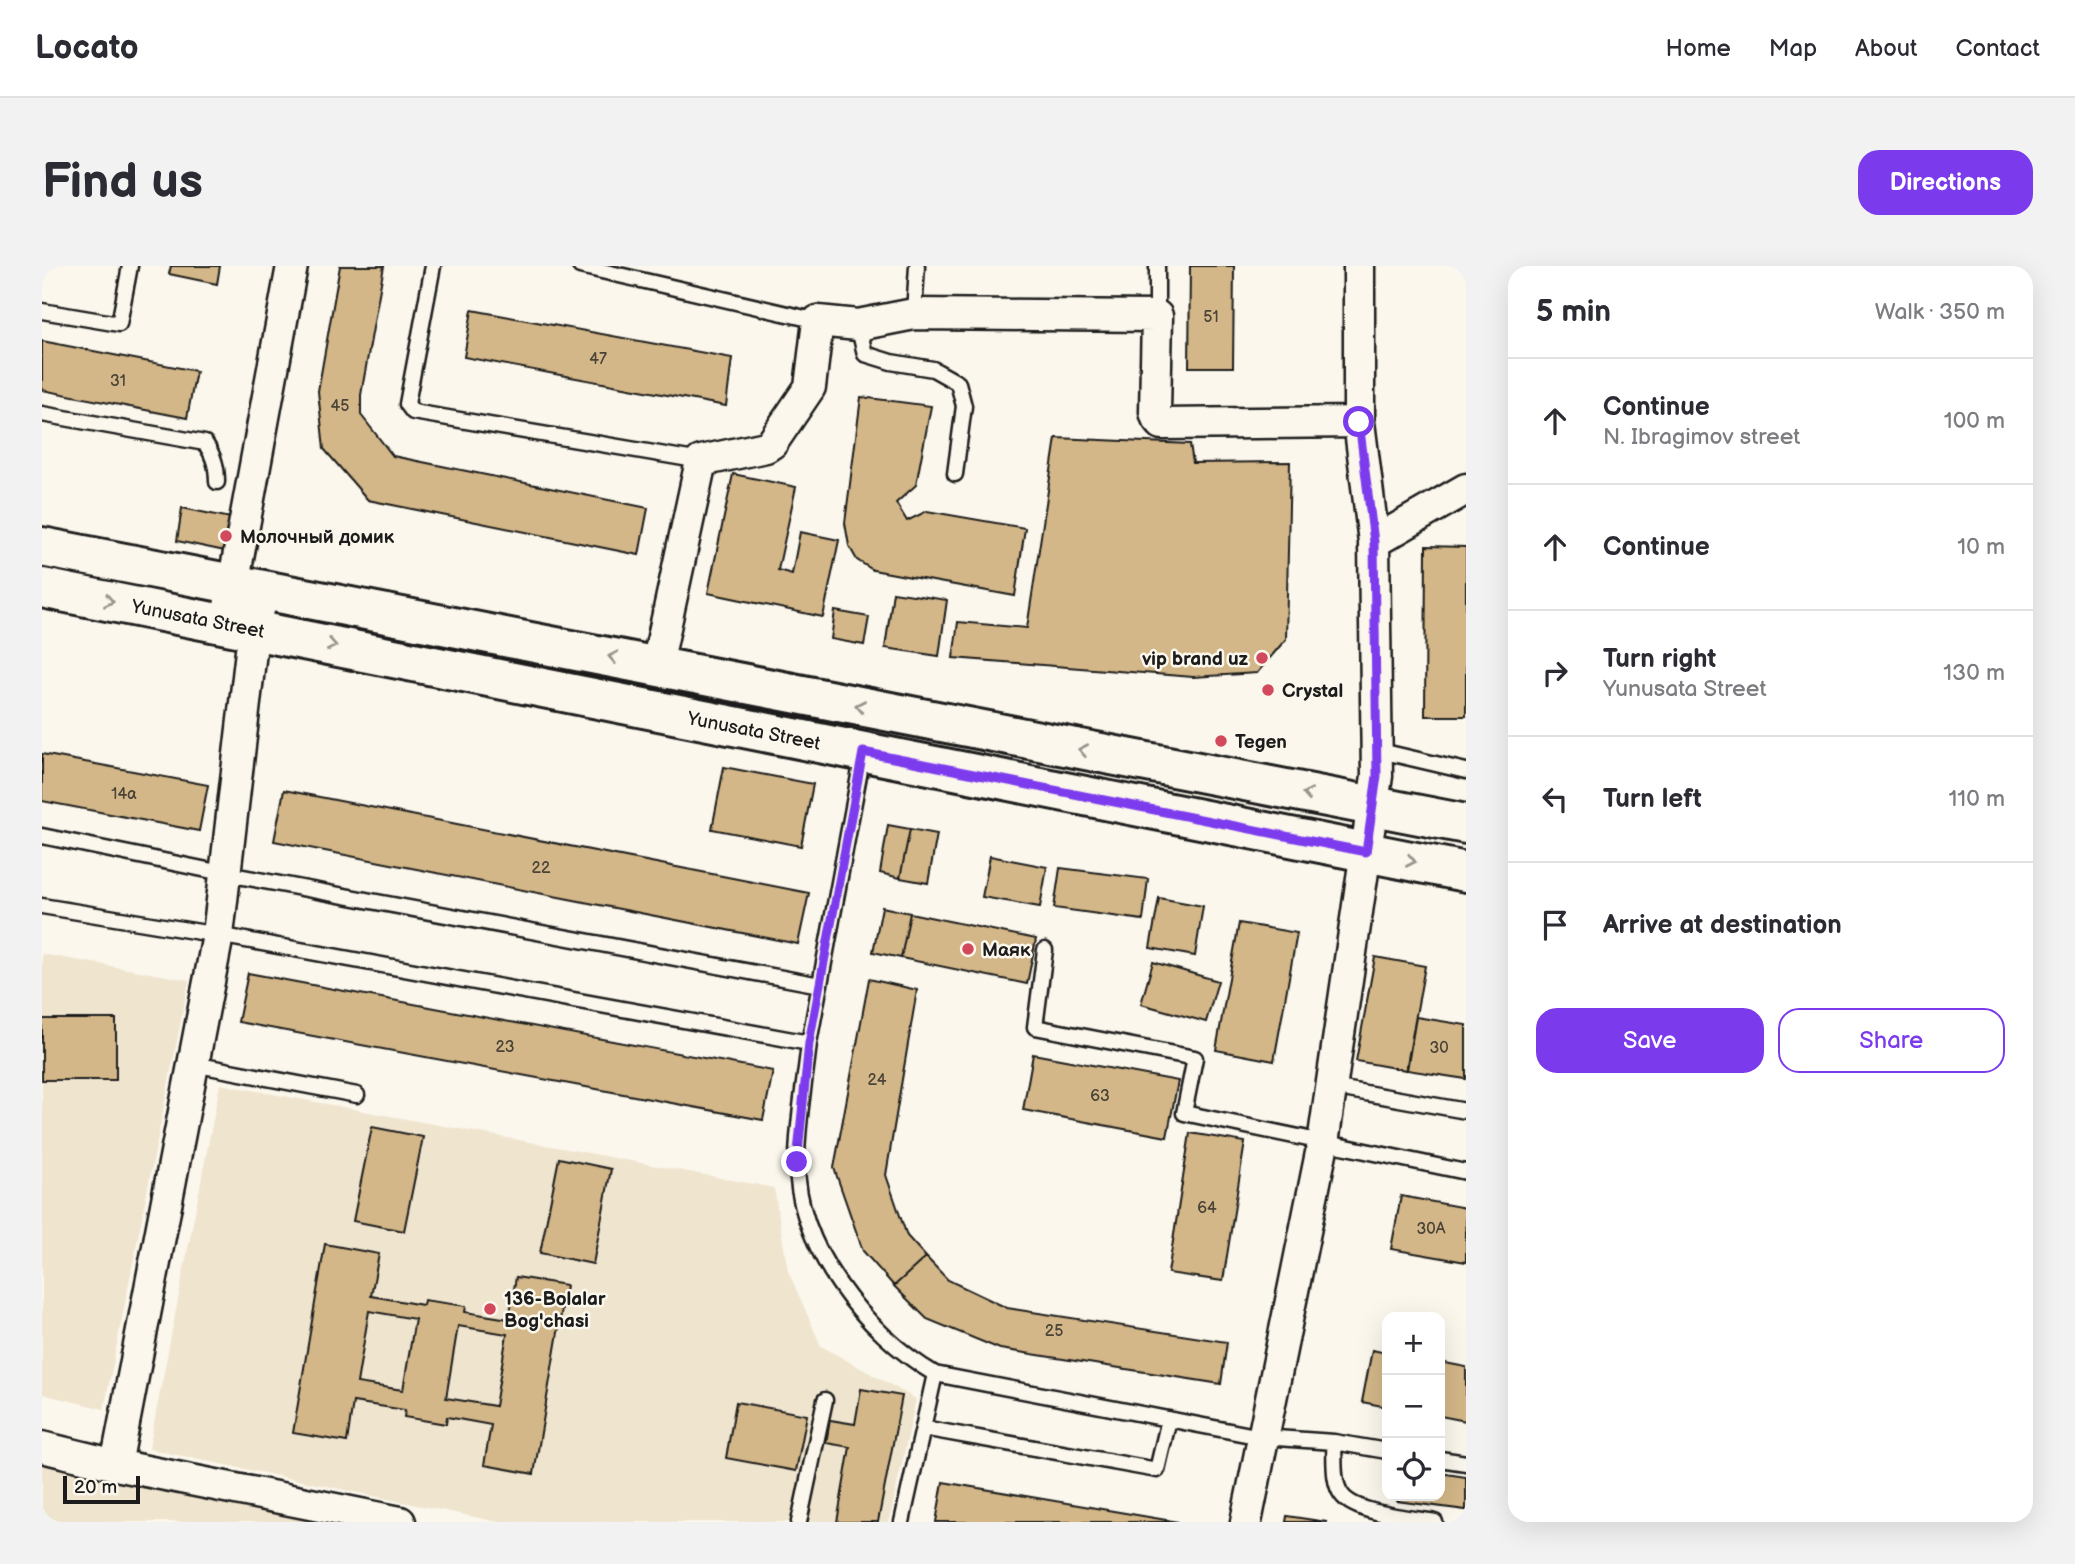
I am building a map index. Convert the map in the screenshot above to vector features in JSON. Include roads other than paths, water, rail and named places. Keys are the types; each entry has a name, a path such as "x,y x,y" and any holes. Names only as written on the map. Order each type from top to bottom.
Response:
{"main road":[{"name":"Yunusata Street","path":"42,547 1466,824"},
{"name":"Yunusata Street","path":"42,587 1466,872"}],"street":[{"path":"116,1465 218,935 227,874 241,626 292,266"},
{"path":"1246,1522 1261,1437 1323,1143 1374,807 1374,542 1359,422 1359,266"},
{"path":"657,665 701,461 766,447 772,443 810,387 818,321 858,326 914,314 1157,316 1155,412 1163,424 1359,422"},
{"path":"1374,542 1466,489"},
{"path":"42,1447 116,1465 391,1521"}],"lane":[{"path":"42,311 119,324 130,266"},
{"path":"433,266 407,404 414,412 701,461"},
{"path":"580,266 818,321"},
{"path":"914,314 917,266"},
{"path":"1157,266 1157,316"},
{"path":"858,326 865,354 891,362 933,369 958,383 964,405 955,474"},
{"path":"42,414 205,443 217,468 217,482"},
{"path":"1376,750 1466,771"},
{"path":"863,752 809,1043 797,1162 801,1195 810,1227 823,1255 852,1303 910,1359 935,1374 1261,1437 1334,1442 1382,1450"},
{"path":"42,836 227,874 820,985"},
{"path":"42,906 218,935 809,1043"},
{"path":"1045,950 1035,1027 1195,1058 1184,1113 1466,1172"},
{"path":"193,1064 357,1096"},
{"path":"1332,1087 1466,1111"},
{"path":"902,1522 935,1374"},
{"path":"799,1522 825,1400"},
{"path":"923,1428 1157,1470 1169,1419"},
{"path":"1334,1442 1336,1482 1342,1496 1358,1507 1435,1522"},
{"path":"1445,1460 1466,1463"}],"place":[{"name":"Молочный домик","path":"226,536"},
{"name":"vip brand uz","path":"1262,658"},
{"name":"Crystal","path":"1268,690"},
{"name":"Tegen","path":"1221,741"},
{"name":"Маяк","path":"968,949"},
{"name":"136-Bolalar Bog'chasi","path":"490,1309"}]}
